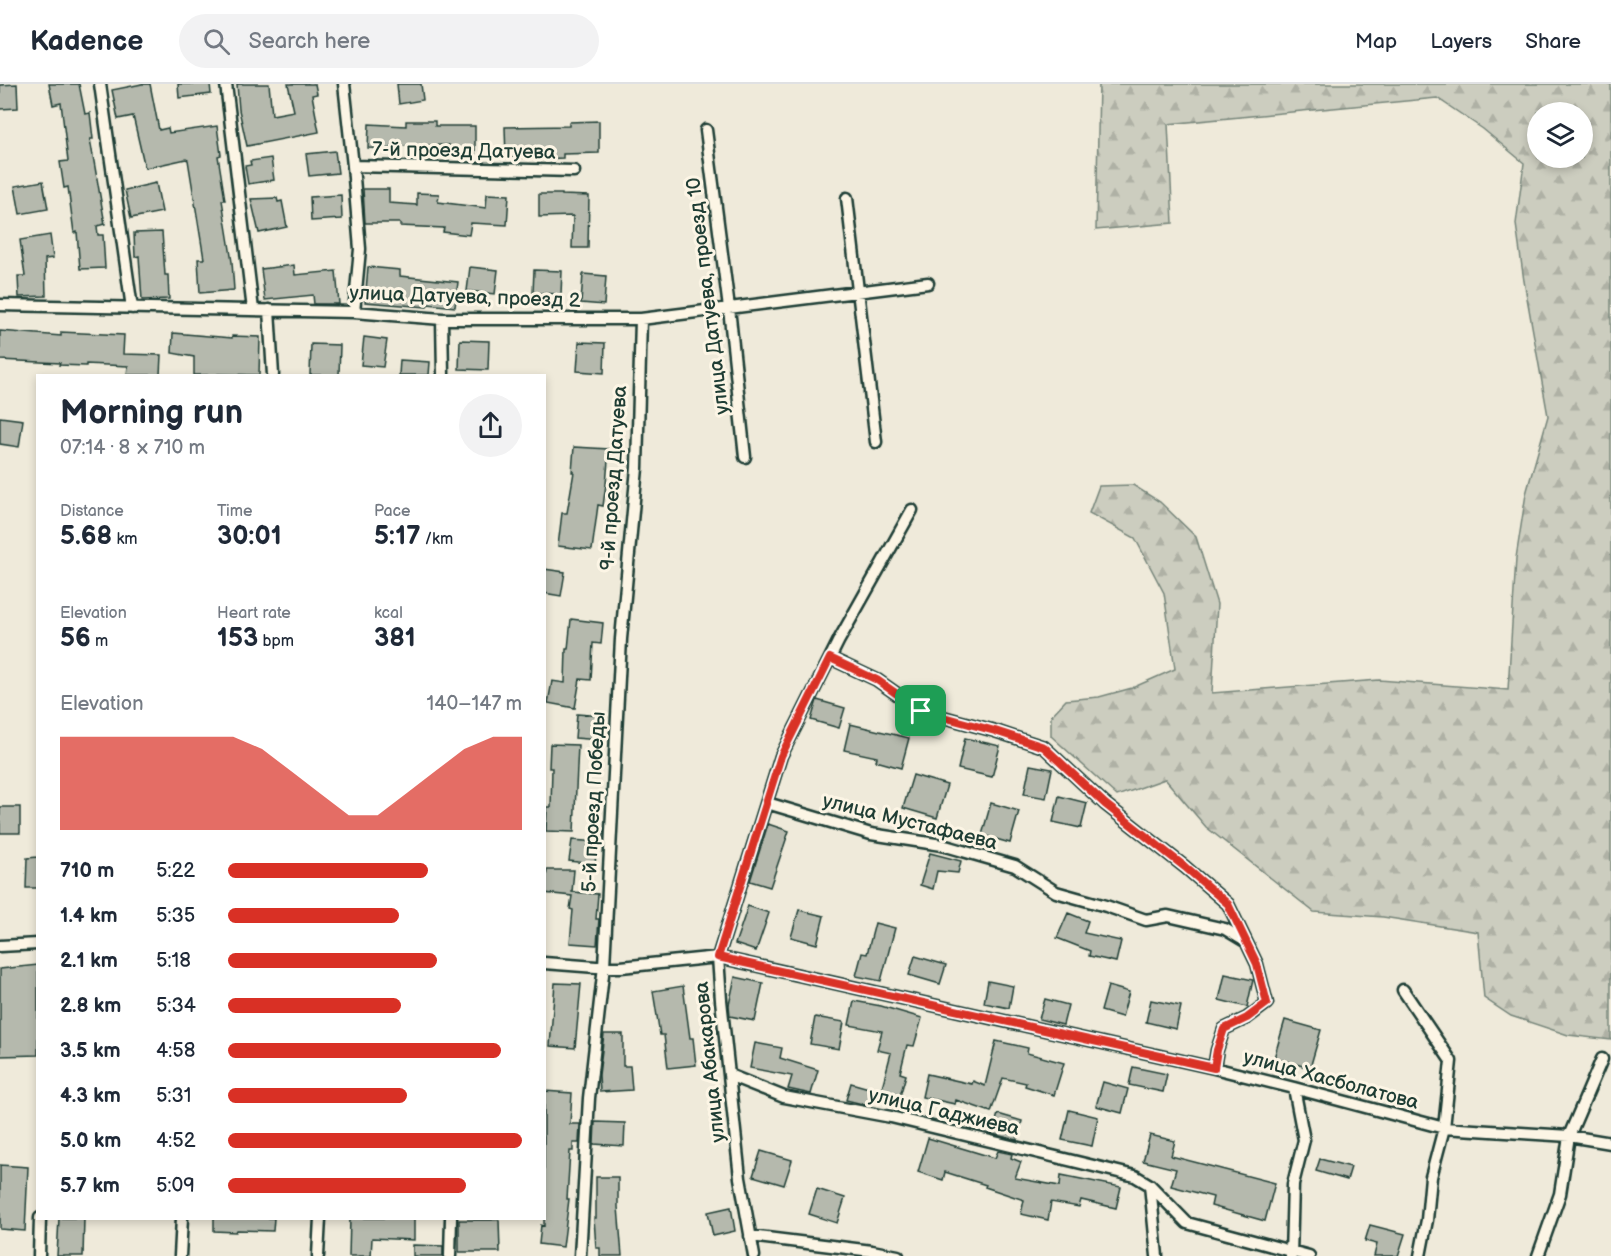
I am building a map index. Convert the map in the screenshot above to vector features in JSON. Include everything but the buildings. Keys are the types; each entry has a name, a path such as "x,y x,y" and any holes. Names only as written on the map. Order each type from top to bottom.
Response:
{"street":[{"path":"99,84 132,308"},
{"path":"226,84 253,310"},
{"path":"344,84 360,249 354,312"},
{"name":"улица Датуева, проезд 10","path":"706,130 745,457"},
{"name":"7-й проезд Датуева","path":"353,166 574,171"},
{"path":"847,198 876,442"},
{"name":"улица Датуева, проезд 2","path":"0,305 354,312 442,319 641,319 928,283"},
{"path":"269,310 273,374"},
{"path":"442,319 443,374"},
{"name":"9-й проезд Датуева","path":"621,639 637,468 641,319"},
{"name":"улица Абакарова","path":"754,1256 740,1178 718,957 781,756 830,658 912,510"},
{"name":"5-й проезд Победы","path":"580,1256 589,1098 604,966 621,639"},
{"path":"830,658 877,680 921,711 1044,747 1105,804 1228,904 1257,964 1267,1003 1247,1018 1224,1029 1214,1068"},
{"name":"улица Мустафаева","path":"767,803 871,834 942,845 1015,866 1056,892 1146,920 1168,916 1225,929 1245,941"},
{"path":"0,946 36,944"},
{"name":"улица Хасболатова","path":"546,963 621,967 718,957 1214,1068 1444,1128 1569,1136 1611,1143"},
{"path":"1403,990 1451,1061 1444,1128 1431,1177 1427,1220 1420,1256"},
{"path":"1538,1256 1560,1194 1569,1136 1602,1059"},
{"name":"улица Гаджиева","path":"729,1075 784,1097 891,1117 1135,1176 1150,1185"},
{"path":"1291,1254 1293,1184 1304,1140 1294,1088"},
{"path":"1150,1185 1186,1224 1291,1254 1309,1256"},
{"path":"1150,1185 1157,1256"},
{"path":"39,1256 40,1220"},
{"path":"180,1256 182,1220"},
{"path":"318,1256 320,1220"},
{"path":"450,1256 451,1220"},
{"path":"750,1236 898,1256"}],"green space":[{"path":"1099,84 1611,84 1611,1040 1568,1035 1511,1016 1484,998 1478,932 1383,917 1314,912 1206,827 1165,779 1117,796 1051,736 1051,716 1066,700 1099,697 1132,688 1175,669 1164,593 1135,538 1089,513 1099,486 1133,485 1160,502 1196,537 1217,604 1212,693 1379,680 1508,690 1516,558 1526,494 1548,416 1516,224 1524,163 1483,129 1437,98 1168,124 1173,223 1096,230"}],"route":[{"path":"830,658 877,680 921,711 1044,747 1105,804 1228,904 1257,964 1267,1003 1247,1018 1224,1029 1214,1068 718,957 781,756 830,658"}]}
